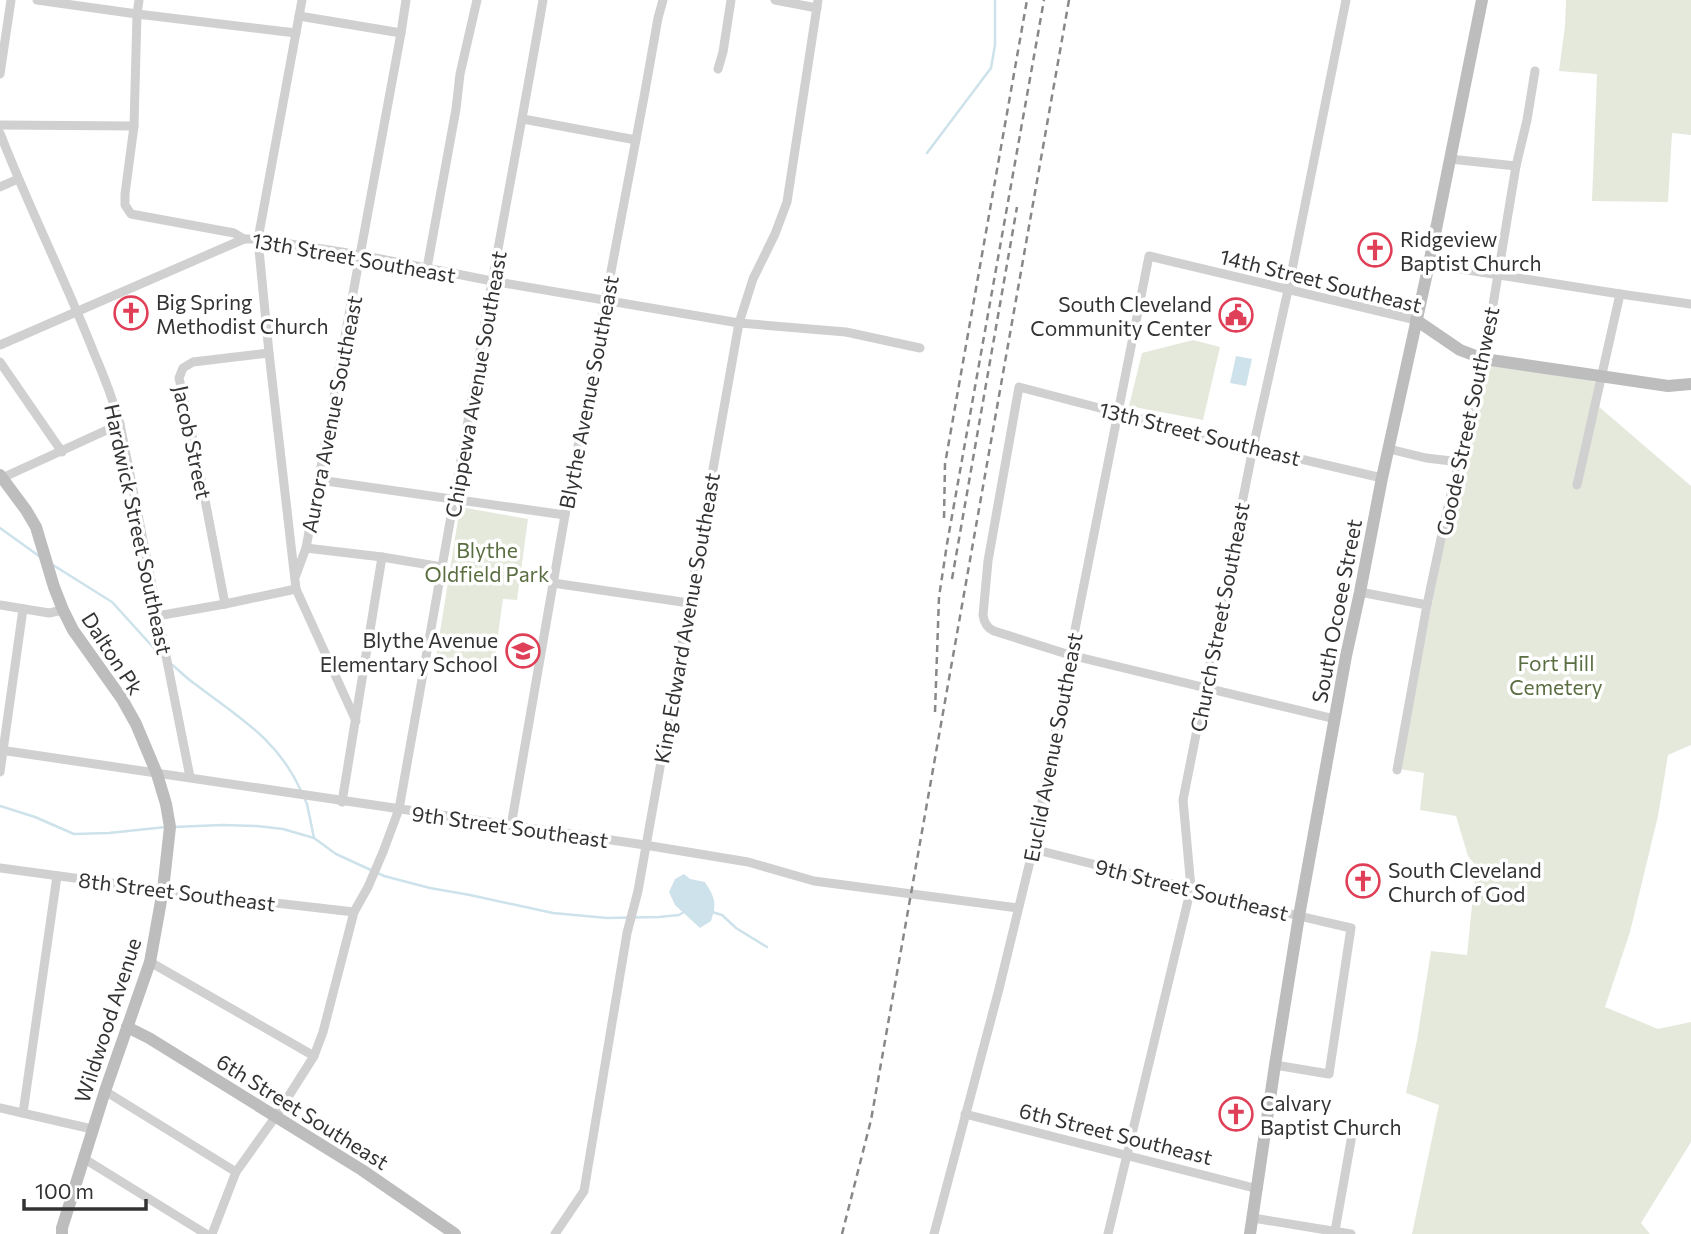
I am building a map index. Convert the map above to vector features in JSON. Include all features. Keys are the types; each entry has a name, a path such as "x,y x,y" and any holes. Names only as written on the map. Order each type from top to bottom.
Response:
{"street":[{"path":"0,74 11,0"},
{"path":"37,0 296,33"},
{"path":"0,125 134,126 139,0"},
{"path":"302,0 258,239 296,589 356,721"},
{"name":"Aurora Avenue Southeast","path":"295,578 306,548 406,0"},
{"path":"427,268 460,74 477,0"},
{"name":"Chippewa Avenue Southeast","path":"212,1234 236,1172 314,1056 354,912 368,887 399,809 542,0"},
{"name":"Blythe Avenue Southeast","path":"511,826 546,616 663,0"},
{"path":"718,69 731,0"},
{"path":"775,0 818,4"},
{"name":"Church Street Southeast","path":"1108,1234 1191,888 1183,800 1346,0"},
{"name":"South Ocoee Street","path":"1250,1234 1299,916 1335,719 1382,478 1429,264 1482,0"},
{"name":"King Edward Avenue Southeast","path":"555,1234 584,1191 627,933 638,891 739,323 752,279 775,234 787,202 818,4"},
{"path":"299,16 401,33"},
{"name":"Goode Street Southwest","path":"1397,770 1446,515 1484,359 1516,166 1535,71"},
{"path":"523,119 636,140"},
{"name":"13th Street Southeast","path":"134,126 125,194 125,205 131,214 234,233 244,239 361,255 492,281 739,323 846,332 920,348"},
{"name":"Hardwick Street Southeast","path":"0,134 78,312 115,405 190,777"},
{"path":"1450,159 1516,166"},
{"path":"0,187 18,179"},
{"path":"0,345 244,239"},
{"name":"14th Street Southeast","path":"1149,256 1416,320 1460,350 1484,359 1668,386 1691,384"},
{"name":"Euclid Avenue Southeast","path":"934,1234 1033,849 1149,256"},
{"path":"1429,264 1691,304"},
{"path":"1577,485 1620,294"},
{"name":"Jacob Street","path":"225,604 179,378 183,368 193,362 270,354"},
{"path":"0,362 62,452"},
{"name":"13th Street Southeast","path":"1070,655 994,631 984,621 984,588 988,561 1019,387 1253,448 1382,478"},
{"path":"1,476 62,452 120,424"},
{"path":"1389,449 1426,458 1460,462"},
{"name":"Dalton Pk","path":"1,476 36,527 63,610 73,630 122,699 136,724 157,774"},
{"path":"319,480 565,515"},
{"path":"306,548 442,566"},
{"path":"342,802 382,557"},
{"path":"553,583 689,603"},
{"path":"157,616 296,589"},
{"path":"1360,592 1427,605"},
{"path":"0,605 49,613 63,610"},
{"path":"0,772 23,609"},
{"path":"1070,655 1335,719"},
{"name":"9th Street Southeast","path":"1,750 645,845 748,862 814,880 1018,908"},
{"name":"Wildwood Avenue","path":"65,1232 92,1129 150,962 163,890 170,827 157,774"},
{"name":"9th Street Southeast","path":"1033,849 1351,928 1329,1074 1275,1065"},
{"name":"8th Street Southeast","path":"0,869 354,912"},
{"path":"23,1113 57,876"},
{"path":"150,962 314,1056"},
{"name":"6th Street Southeast","path":"127,1027 362,1170 455,1234"},
{"path":"105,1091 236,1172"},
{"path":"0,1108 92,1129"},
{"name":"6th Street Southeast","path":"965,1114 1258,1189"},
{"path":"1335,1231 1352,1135"},
{"path":"83,1158 206,1234"},
{"path":"1253,1218 1351,1234"}],"green space":[{"path":"1566,0 1691,0 1691,135 1672,133 1668,202 1592,201 1597,74 1559,71"},
{"path":"1193,340 1220,347 1203,420 1129,406 1142,353"},
{"name":"Fort Hill Cemetery","path":"1493,365 1602,383 1598,406 1691,486 1691,745 1668,755 1658,816 1630,932 1605,1007 1658,1029 1691,1022 1691,1142 1641,1223 1650,1234 1412,1234 1439,1105 1406,1093 1431,951 1467,955 1476,866 1468,856 1456,816 1420,810 1424,773 1400,769 1449,516 1486,371"},
{"name":"Blythe Oldfield Park","path":"460,507 528,519 517,600 503,599 494,664 436,657"}],"water":[{"path":"1236,356 1252,359 1246,386 1230,383"},
{"path":"684,874 690,879 705,882 713,897 711,921 700,928 675,905 669,892 675,879"}],"waterway":[{"path":"927,153 991,68 995,45 995,0"},
{"path":"0,528 39,556"},
{"path":"53,565 112,602 162,657"},
{"path":"170,663 256,730 281,757 301,791"},
{"path":"304,797 314,838"},
{"path":"0,806 74,834 166,827"},
{"path":"173,827 222,825 283,829 314,838 336,854 384,876 553,913 607,918 659,917 684,912"},
{"path":"712,912 722,915 736,928 767,947"}],"railway":[{"path":"944,518 945,464 1027,0"},
{"path":"935,712 939,597 947,544 1044,0"},
{"path":"842,1234 871,1120 1069,0"},
{"path":"952,579 1017,207"}],"place":[{"name":"Ridgeview Baptist Church","path":"1375,250"},
{"name":"Big Spring Methodist Church","path":"131,313"},
{"name":"South Cleveland Community Center","path":"1236,315"},
{"name":"Blythe Avenue Elementary School","path":"523,651"},
{"name":"South Cleveland Church of God","path":"1363,881"},
{"name":"Calvary Baptist Church","path":"1236,1114"}]}
